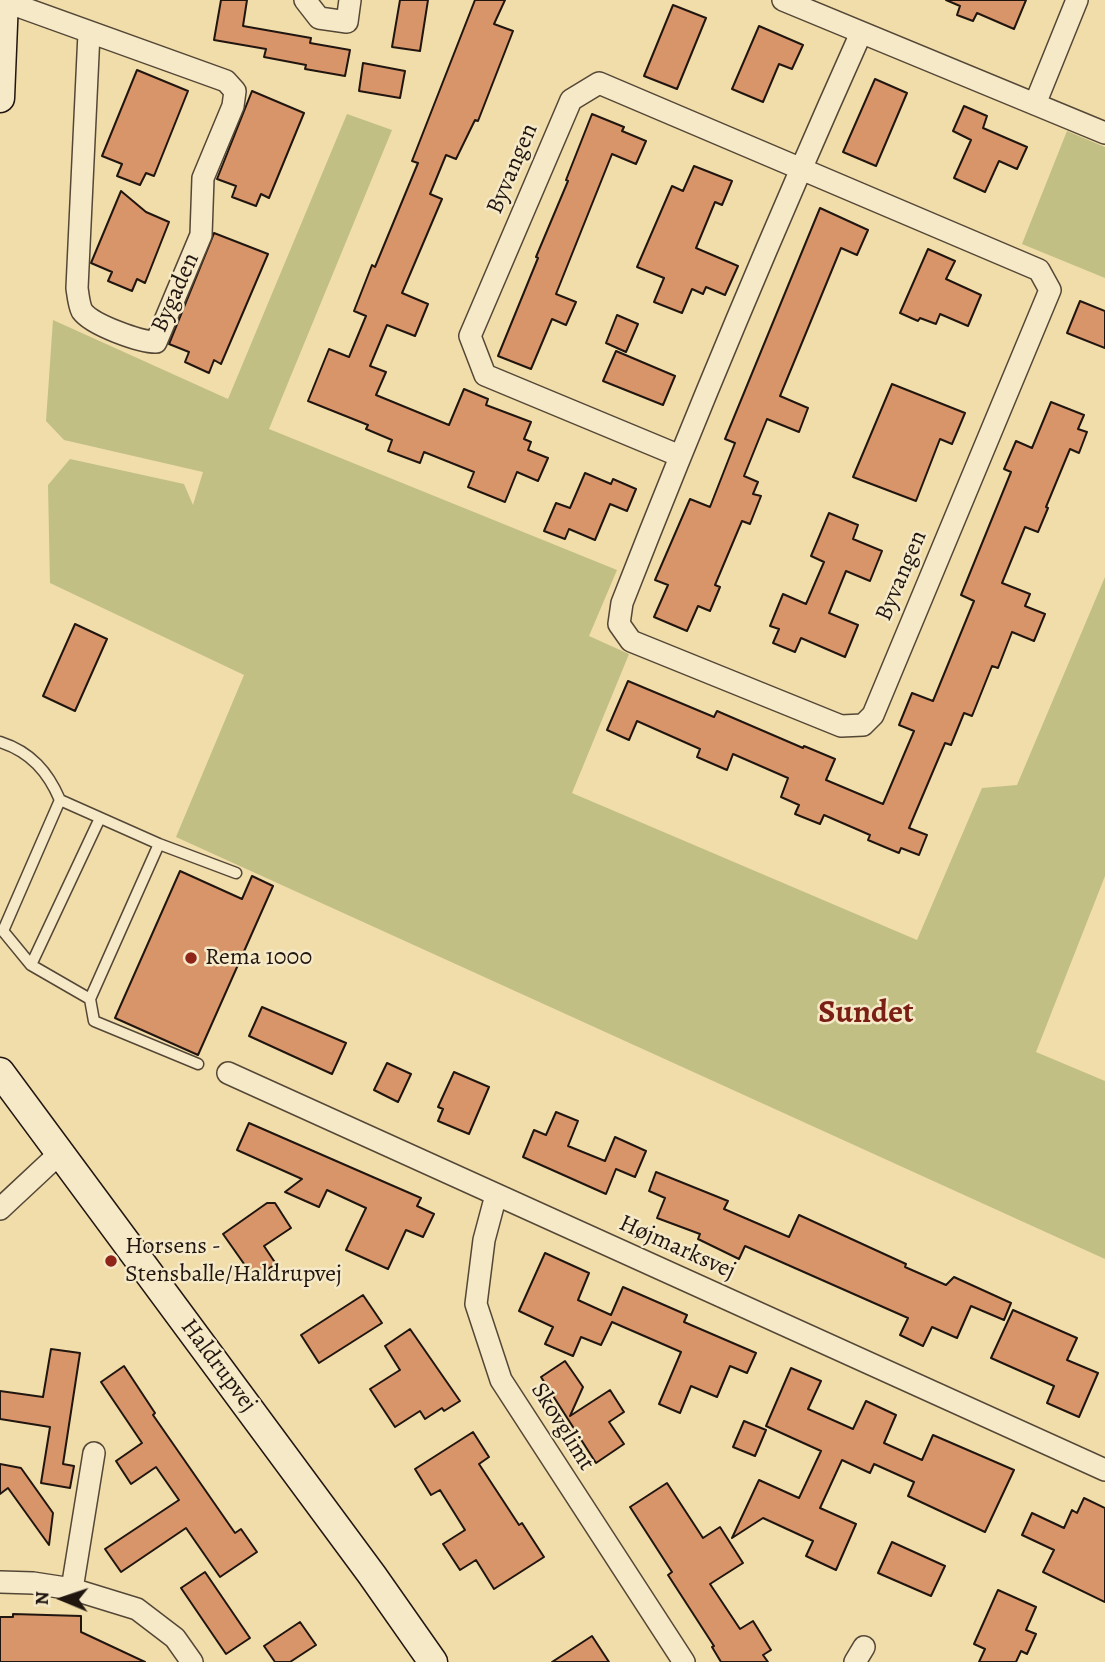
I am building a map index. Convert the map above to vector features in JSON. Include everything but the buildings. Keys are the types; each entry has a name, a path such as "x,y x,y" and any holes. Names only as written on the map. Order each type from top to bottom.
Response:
{"main road":[{"name":"Bygaden","path":"0,98 4,0"},
{"name":"Haldrupvej","path":"0,1072 372,1575 433,1662"}],"street":[{"name":"Bygaden","path":"4,0 226,81 235,91 233,106 203,178 201,236 156,342 143,342 93,320 82,310 76,288 89,33"},
{"path":"305,0 319,18 347,22 350,0"},
{"path":"783,0 1105,133"},
{"path":"1035,104 1077,0"},
{"name":"Byvangen","path":"680,456 485,375 470,336 571,100 599,83 800,170 1040,270 1050,290 873,715 863,725 841,726 643,646 631,641 619,624 622,603 680,456 800,170 861,33"},
{"name":"Højmarksvej","path":"228,1073 1105,1470"},
{"path":"0,1209 60,1153"},
{"name":"Skovglimt","path":"496,1195 484,1240 477,1304 501,1380 684,1662"},
{"path":"72,1589 94,1453"},
{"path":"0,1582 72,1589 138,1609 175,1638 192,1662"}],"lane":[{"path":"0,742 33,758 51,780 60,800 159,844 236,873"},
{"path":"60,800 3,931 31,965 90,999"},
{"path":"31,965 100,818"},
{"path":"159,844 90,999 94,1021 198,1064"}],"shaded area":[{"path":"347,114 392,130 269,429 617,570 589,636 629,654 572,793 917,940 982,788 1017,785 1105,577 1105,876 1036,1052 1105,1081 1105,1259 176,837 244,675 50,583 48,485 70,459 184,484 193,505 203,472 64,440 46,421 53,320 228,399"},
{"path":"1067,131 1105,147 1105,278 1022,244"}],"place":[{"name":"Rema 1000","path":"191,958"},
{"name":"Horsens - Stensballe/Haldrupvej","path":"111,1261"}],"district":[{"name":"Sundet","path":"866,1014"}]}
